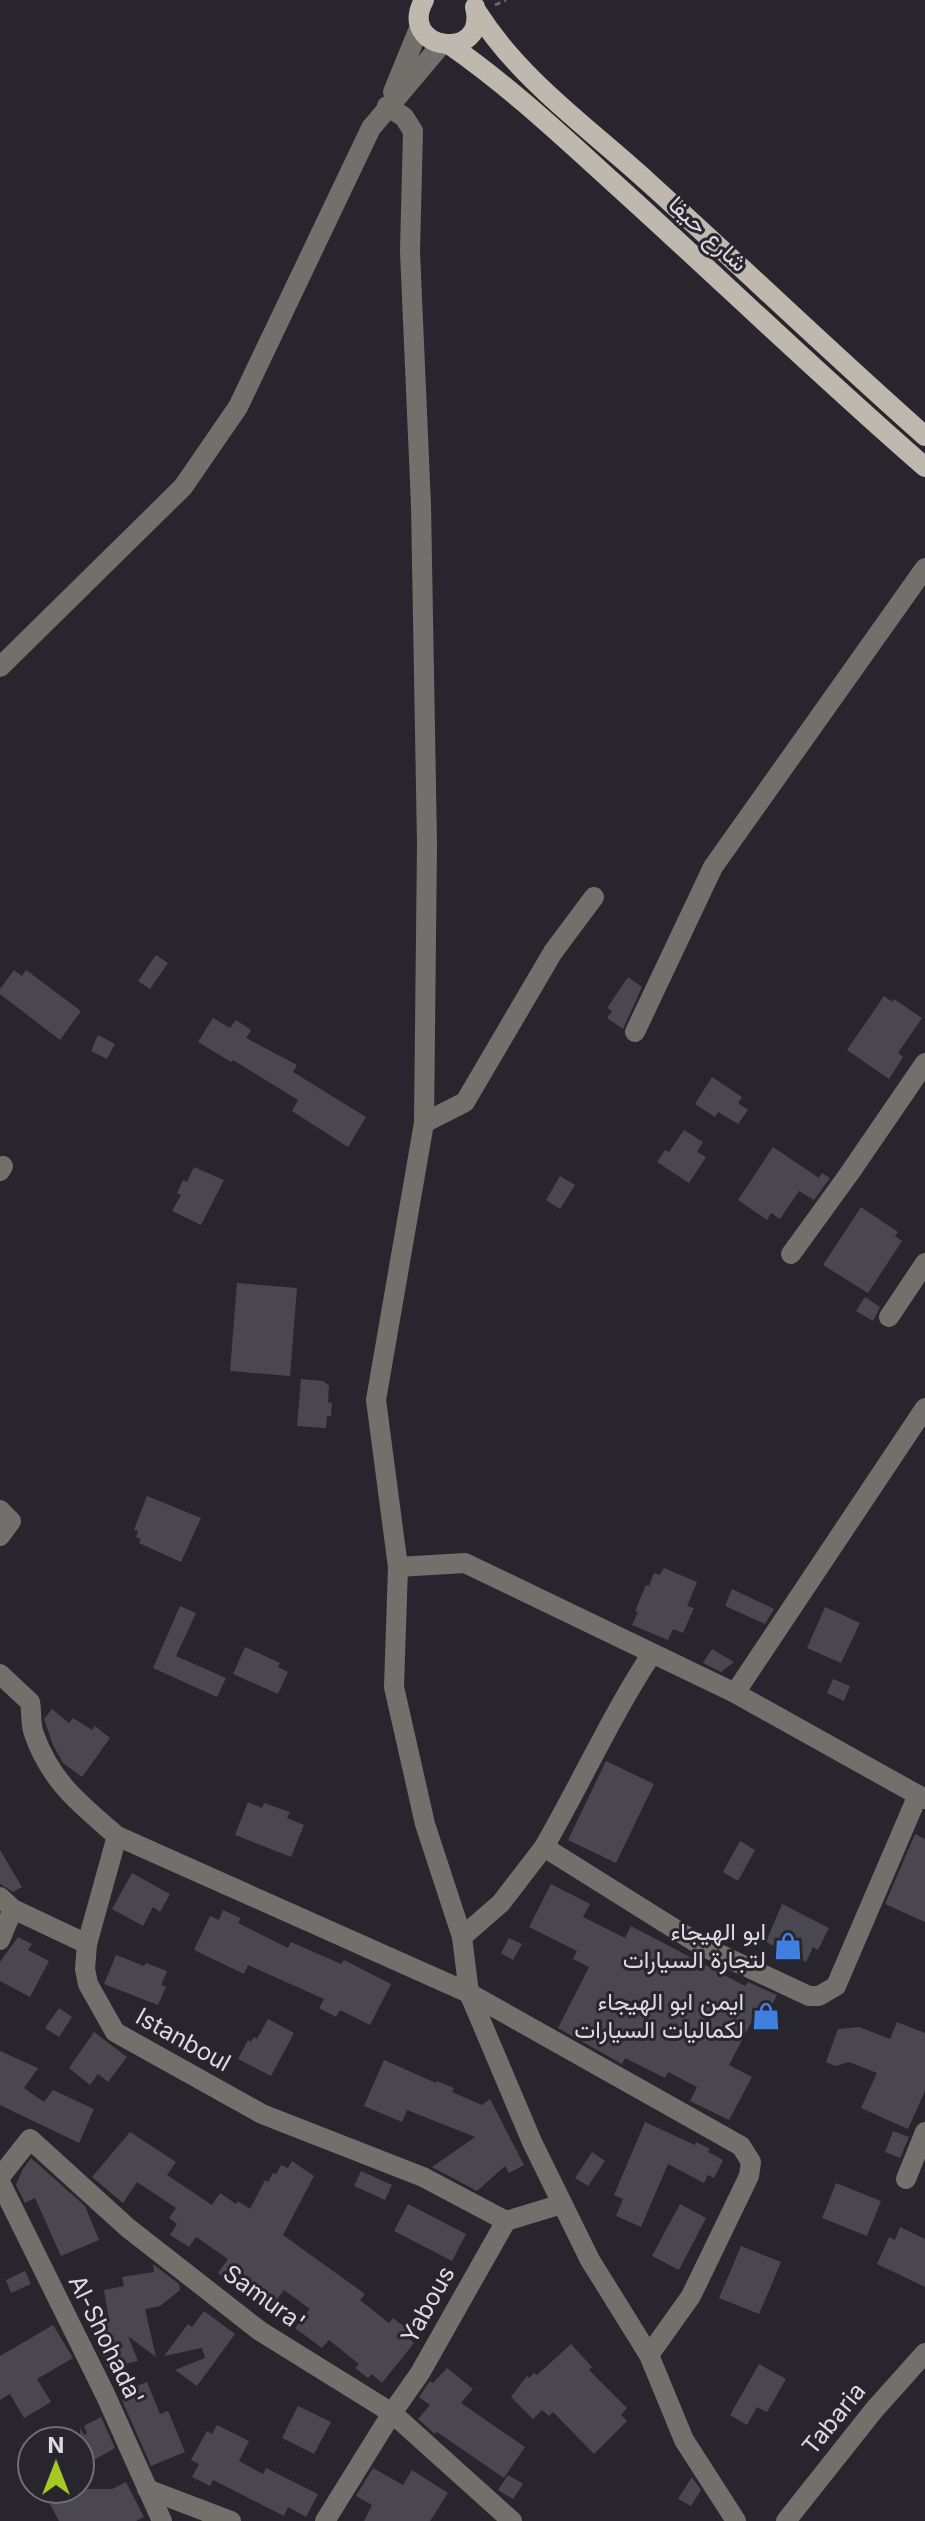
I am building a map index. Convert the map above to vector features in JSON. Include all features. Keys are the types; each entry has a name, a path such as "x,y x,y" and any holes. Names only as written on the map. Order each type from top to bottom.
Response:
{"main road":[{"path":"446,45 459,43 473,31 474,6"},
{"name":"شارع حيفا","path":"474,6 496,42 529,79 646,180 925,436"},
{"name":"شارع حيفا","path":"418,10 425,35 446,45 514,93 925,467"}],"street":[{"path":"387,106 418,10"},
{"path":"0,667 183,487 245,393 371,128 387,106 446,45"},
{"path":"387,106 404,117 413,131 410,251 421,505 427,844 424,1123 376,1400 398,1567 394,1687 425,1824 462,1937 469,1993 532,2142 590,2260 649,2355 684,2440 736,2521"},
{"path":"635,1032 713,867 925,568"},
{"path":"424,1123 465,1102 553,952 594,897"},
{"path":"791,1254 925,1063"},
{"path":"889,1317 925,1263"},
{"path":"735,1693 923,1416"},
{"path":"0,1510 11,1521 0,1536"},
{"path":"398,1567 465,1563 735,1693 921,1797 836,1986 819,1996 800,1992 702,1946 544,1847"},
{"path":"462,1937 501,1903 544,1847 623,1698 651,1655"},
{"path":"0,1674 31,1704 32,1731 48,1764 68,1794 117,1836 469,1993 738,2143 749,2158 749,2176 691,2296 649,2355"},
{"name":"Istanboul","path":"117,1836 87,1944 85,1969 88,1984 109,2025 120,2035 262,2114 423,2177 506,2221"},
{"path":"0,1940 6,1903 87,1944"},
{"path":"906,2179 925,2132"},
{"name":"Samura'","path":"0,2180 30,2139 128,2228 260,2331 392,2413 512,2521"},
{"name":"Al-Shohada'","path":"0,2180 105,2394 162,2521"},
{"path":"506,2221 562,2204"},
{"name":"Yabous","path":"325,2521 420,2373 506,2221"},
{"name":"Tabaria","path":"786,2521 874,2410 925,2353"},
{"path":"147,2489 231,2521"}],"building":[{"path":"156,955 168,963 150,989 138,981"},
{"path":"14,970 22,976 26,970 81,1011 60,1040 0,994 0,989"},
{"path":"628,977 642,987 623,1029 607,1018 612,1011 607,1008"},
{"path":"884,996 892,1002 894,999 922,1018 898,1053 903,1057 889,1079 847,1050"},
{"path":"213,1018 230,1028 236,1020 251,1030 246,1038 297,1065 293,1072 366,1117 348,1147 292,1111 298,1100 198,1042"},
{"path":"98,1035 115,1044 107,1059 91,1051"},
{"path":"712,1077 742,1097 738,1103 748,1110 738,1124 718,1112 715,1117 695,1104"},
{"path":"684,1130 703,1142 697,1152 706,1157 689,1183 657,1162 665,1150 669,1152"},
{"path":"773,1147 819,1178 822,1173 830,1178 814,1200 799,1191 780,1219 771,1213 767,1220 738,1200"},
{"path":"194,1167 224,1180 201,1225 172,1211 181,1195 177,1193 183,1180 187,1182"},
{"path":"560,1176 575,1185 560,1209 546,1200"},
{"path":"861,1207 898,1232 895,1236 902,1241 868,1293 823,1265"},
{"path":"237,1283 297,1288 290,1376 230,1371"},
{"path":"865,1297 880,1307 873,1321 856,1311"},
{"path":"301,1379 323,1381 329,1386 328,1402 332,1403 326,1428 297,1426"},
{"path":"147,1496 201,1518 181,1562 139,1543 141,1539 136,1537 138,1531 134,1530"},
{"path":"664,1568 697,1582 687,1606 694,1608 683,1633 673,1629 668,1640 632,1625 646,1585 649,1586 654,1573 660,1575"},
{"path":"732,1589 774,1609 765,1624 725,1606"},
{"path":"180,1606 196,1613 176,1656 226,1678 217,1697 153,1668"},
{"path":"825,1607 860,1623 841,1663 807,1648"},
{"path":"245,1647 280,1663 278,1667 288,1672 278,1694 233,1674"},
{"path":"712,1649 734,1662 721,1672 703,1663"},
{"path":"833,1679 850,1686 844,1701 827,1693"},
{"path":"52,1709 69,1723 73,1718 92,1730 95,1726 110,1738 82,1777 63,1763 53,1745 44,1719"},
{"path":"606,1761 654,1784 616,1863 568,1840"},
{"path":"248,1802 262,1808 264,1803 290,1812 287,1818 304,1825 291,1857 235,1835"},
{"path":"915,1834 925,1839 925,1922 885,1904"},
{"path":"740,1841 755,1850 738,1881 723,1872"},
{"path":"0,1850 22,1887 13,1892 0,1884"},
{"path":"132,1873 170,1894 160,1912 153,1907 143,1926 112,1909"},
{"path":"551,1884 590,1904 583,1917 625,1938 631,1926 745,1986 748,1982 777,1995 763,2022 754,2017 729,2065 752,2077 729,2120 690,2101 697,2087 668,2072 665,2078 625,2058 622,2064 558,2028 589,1967 573,1959 577,1951 529,1927"},
{"path":"782,1904 829,1928 818,1950 813,1947 806,1962 766,1942"},
{"path":"223,1910 241,1918 238,1923 288,1948 291,1942 341,1964 344,1960 391,1984 370,2025 340,2010 336,2017 319,2008 324,1999 248,1965 244,1974 194,1950 210,1916 219,1920"},
{"path":"18,1937 32,1944 28,1950 49,1961 30,1997 0,1981 0,1962"},
{"path":"509,1938 522,1944 513,1960 501,1953"},
{"path":"116,1955 167,1971 161,1985 166,1987 158,2005 104,1984"},
{"path":"59,2008 72,2017 59,2037 45,2028"},
{"path":"268,2019 294,2033 271,2076 238,2059 248,2040 257,2039"},
{"path":"897,2022 925,2033 925,2091 908,2129 861,2108 877,2073 849,2062 835,2066 826,2062 838,2029 859,2027 890,2039"},
{"path":"94,2032 127,2057 108,2082 98,2074 90,2085 69,2068"},
{"path":"0,2051 38,2068 24,2088 44,2102 53,2090 94,2109 79,2143 0,2105"},
{"path":"384,2060 454,2088 452,2092 482,2105 490,2099 524,2165 509,2173 505,2166 477,2191 432,2167 475,2137 407,2110 402,2122 364,2106"},
{"path":"645,2122 695,2145 696,2142 723,2160 714,2178 708,2175 704,2183 668,2164 641,2227 616,2216 623,2199 614,2195"},
{"path":"893,2131 909,2137 900,2158 885,2152"},
{"path":"130,2132 176,2162 167,2175 212,2205 220,2193 250,2209 265,2180 268,2182 281,2165 288,2168 292,2161 314,2176 283,2235 365,2294 360,2300 389,2323 393,2318 410,2331 406,2336 414,2343 382,2383 372,2374 368,2378 355,2368 359,2364 329,2340 322,2348 295,2328 310,2309 284,2290 268,2311 218,2273 228,2259 196,2237 189,2247 170,2235 177,2224 169,2218 176,2208 137,2182 123,2203 92,2177"},
{"path":"592,2152 605,2161 588,2186 575,2178"},
{"path":"31,2158 85,2206 99,2240 61,2256 35,2198 25,2203 16,2185"},
{"path":"361,2171 392,2185 385,2200 354,2186"},
{"path":"836,2183 881,2201 867,2236 822,2218"},
{"path":"408,2204 466,2234 452,2261 394,2231"},
{"path":"680,2204 706,2218 679,2270 652,2256"},
{"path":"900,2227 925,2239 925,2287 877,2264 889,2237 895,2240"},
{"path":"741,2246 781,2262 759,2314 719,2298"},
{"path":"153,2264 179,2284 180,2290 160,2306 145,2309 156,2357 128,2336 138,2361 107,2368 93,2323 109,2320 104,2290 124,2286 122,2277 154,2272"},
{"path":"25,2271 31,2284 11,2293 6,2280"},
{"path":"204,2311 235,2334 197,2386 175,2370 205,2358 202,2348 164,2356 188,2324 192,2327"},
{"path":"53,2325 73,2358 37,2379 51,2402 24,2418 10,2394 0,2400 0,2356"},
{"path":"571,2344 592,2367 589,2370 627,2408 621,2415 627,2421 594,2454 553,2412 549,2416 542,2410 533,2419 511,2397 527,2376 537,2375"},
{"path":"759,2364 786,2379 767,2412 757,2407 747,2425 730,2415"},
{"path":"447,2368 473,2389 461,2403 525,2447 504,2478 437,2432 435,2434 418,2419 430,2405 419,2397 430,2381 433,2383"},
{"path":"147,2382 160,2414 168,2411 185,2452 151,2466 122,2400 126,2398 123,2391"},
{"path":"298,2406 331,2422 314,2454 282,2438"},
{"path":"101,2417 115,2448 96,2459 96,2425 86,2425"},
{"path":"217,2425 249,2441 239,2461 263,2474 266,2468 318,2494 306,2517 288,2507 284,2516 213,2480 210,2486 192,2477 199,2464 191,2460 207,2431 212,2434"},
{"path":"373,2468 403,2485 412,2470 448,2493 430,2521 364,2521 372,2505 356,2496"},
{"path":"508,2475 523,2484 513,2499 498,2490"},
{"path":"692,2477 701,2490 691,2506 678,2499"},
{"path":"126,2482 144,2517 136,2521 59,2521 50,2505 96,2505 96,2489 112,2489"}],"place":[{"name":"ابو الهيجاء لتجارة السيارات","path":"788,1946"},
{"name":"ايمن ابو الهيجاء لكماليات السيارات","path":"766,2016"}]}
